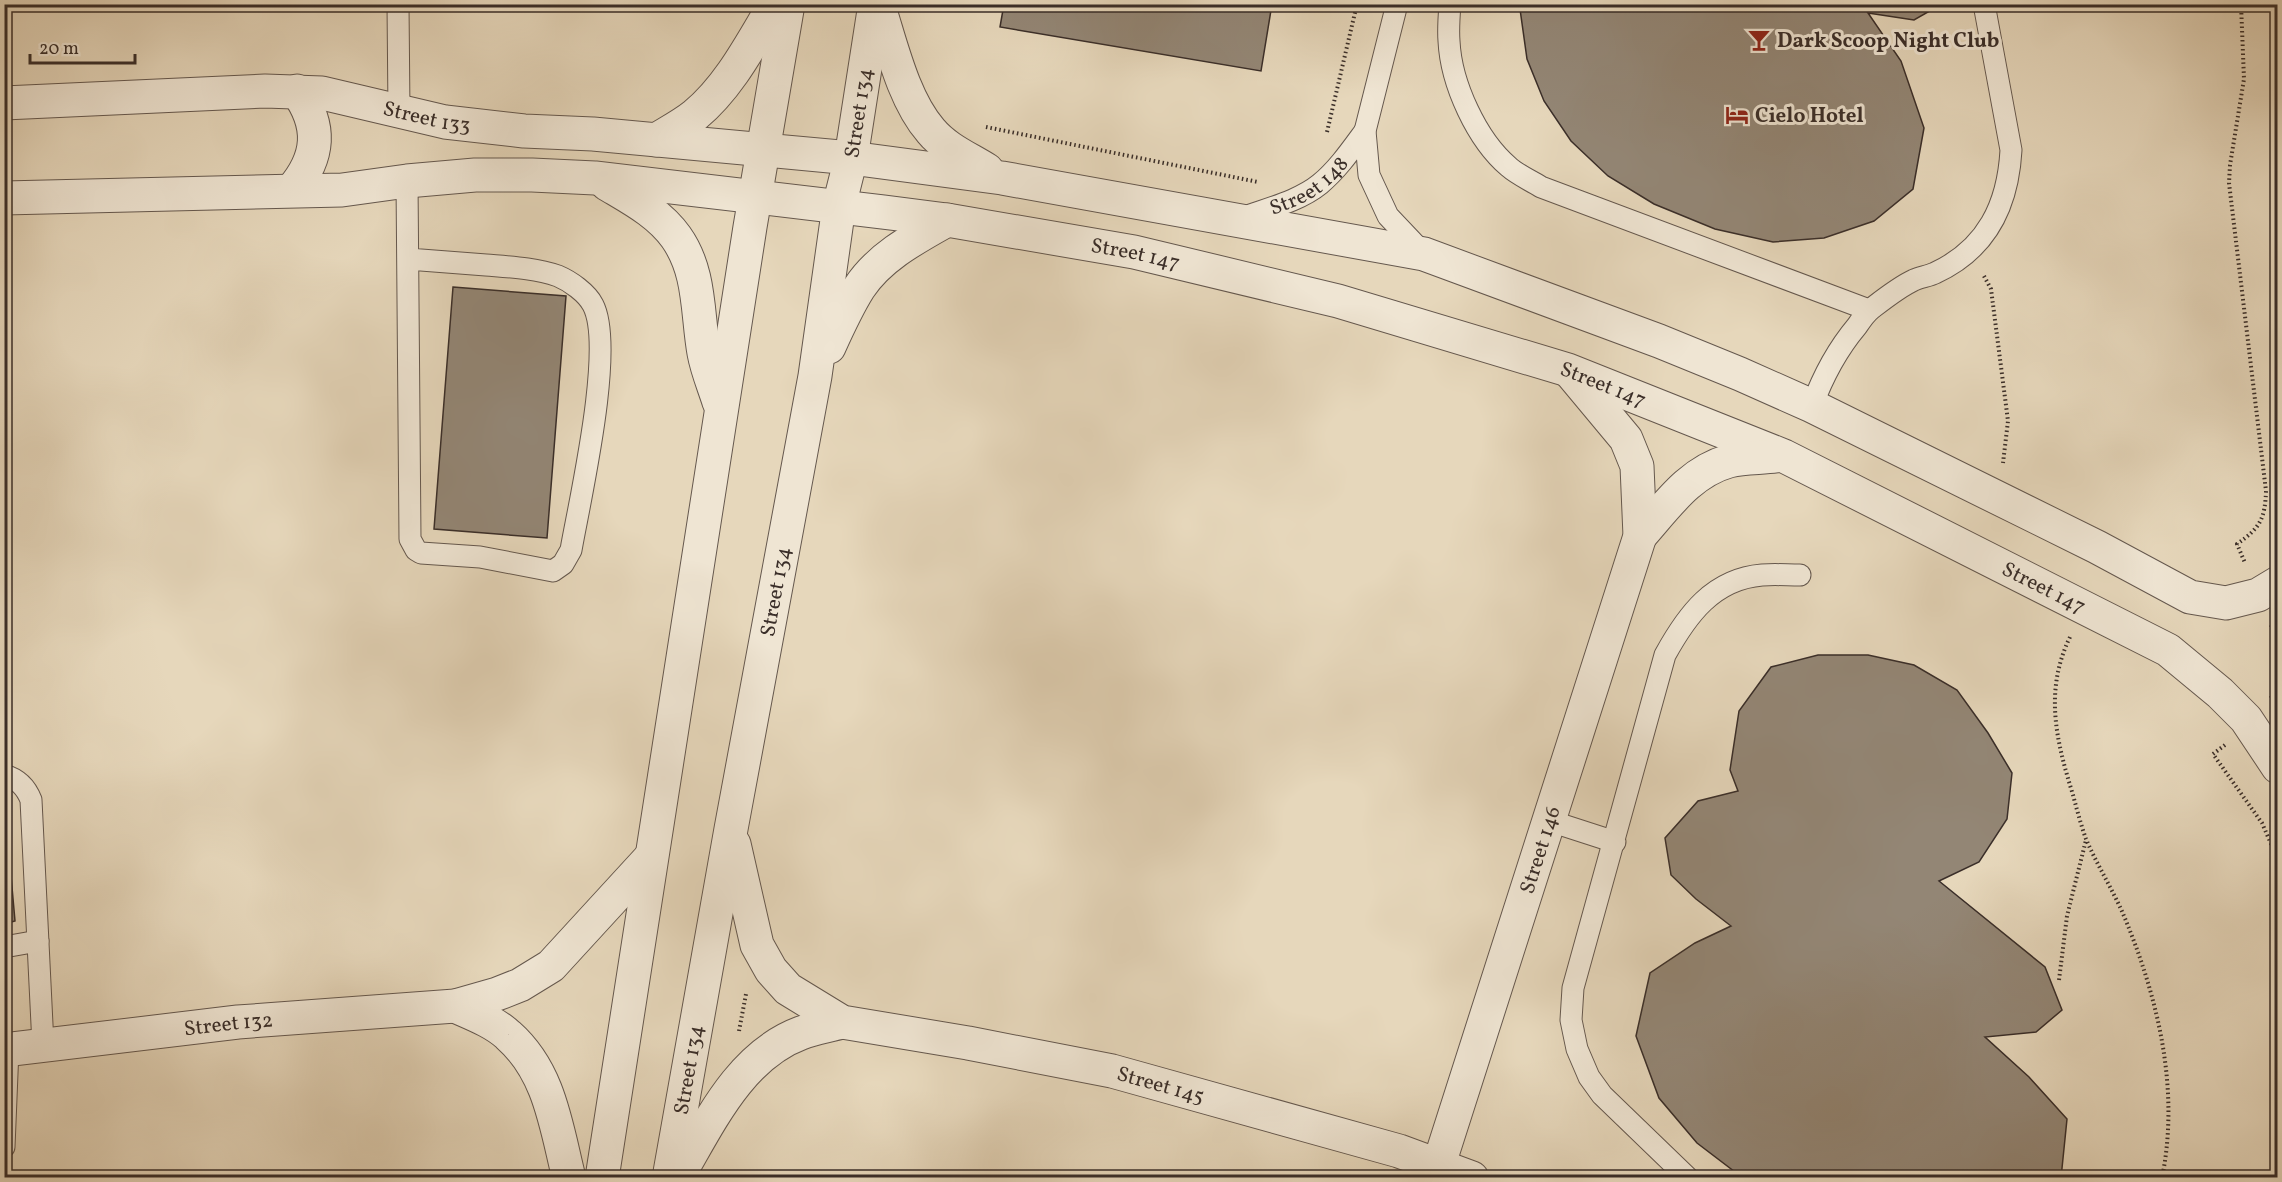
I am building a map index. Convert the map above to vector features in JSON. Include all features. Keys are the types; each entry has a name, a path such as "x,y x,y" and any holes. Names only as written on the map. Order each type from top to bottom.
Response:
{"street":[{"path":"656,140 694,116 715,97 745,54 775,4"},
{"path":"602,1178 721,408 788,4"},
{"path":"876,4 906,88 930,131 946,146 1002,178"},
{"name":"Street 134","path":"669,1178 815,376 839,206 851,158 876,4"},
{"name":"Street 133","path":"4,103 297,91 322,93 445,122 524,131 656,140 851,158"},
{"path":"292,190 308,168 315,141 314,123 308,106 297,91"},
{"path":"851,158 1002,178 1424,254 1659,341 1812,406 2097,547 2190,597 2226,603 2267,589"},
{"path":"4,198 342,190 475,175 532,174 595,177 839,206"},
{"path":"595,177 647,208 677,238 692,266 698,292 704,356 721,408"},
{"name":"Street 147","path":"839,206 947,220 1134,252 1338,300 1568,370 1784,456 2085,606 2168,650 2220,693 2246,719 2277,767"},
{"path":"815,376 860,287 878,265 901,247 947,220"},
{"name":"Street 146","path":"1439,1164 1547,820 1640,536 1637,466 1626,439 1568,370"},
{"name":"Street 146","path":"1640,536 1686,483 1707,470 1730,460 1784,456"},
{"name":"Street 145","path":"731,828 757,945 764,959 788,988 842,1022 968,1043 1112,1071 1399,1151 1472,1178"},
{"name":"Street 132","path":"6,1050 238,1022 455,1006 497,994 520,985 551,966 651,857"},
{"path":"455,1006 508,1034 527,1055 543,1081 569,1178"},
{"name":"Street 145","path":"678,1178 723,1100 750,1067 770,1050 800,1033 842,1022"}],"lane":[{"path":"398,4 399,113"},
{"name":"Street 148","path":"1397,4 1365,131 1369,175 1388,216 1424,254"},
{"path":"1450,4 1449,44 1465,104 1476,128 1493,152 1511,169 1541,187 1869,310"},
{"path":"1812,406 1824,375 1840,347 1869,310 1913,280 1935,273 1954,262 1971,249 1986,232 1997,213 2005,194 2011,150 1984,4"},
{"name":"Street 148","path":"1235,221 1318,186 1339,166 1365,131"},
{"path":"407,181 408,259 412,545 416,550 428,554 480,557 553,571 563,564 571,550 596,410 600,340 598,319 593,304 580,290 560,277 529,269 408,259"},
{"path":"1688,1178 1602,1095 1588,1077 1577,1049 1571,1020 1574,988 1665,655 1682,624 1704,599 1729,584 1760,575 1800,574"},
{"path":"4,775 20,783 27,791 30,800 43,1046"},
{"path":"1547,820 1615,842"},
{"path":"4,948 38,941"},
{"path":"4,1147 6,1050"}],"path":[{"path":"1323,141 1357,4"},
{"path":"2241,4 2244,79 2229,183 2266,491 2263,518 2258,528 2237,544 2267,589 2277,643"},
{"path":"977,125 1258,182"},
{"path":"1971,249 1990,289 2008,421 2005,455 1995,496"},
{"path":"2085,606 2061,655 2054,696 2055,727 2086,839 2124,916 2152,1000 2163,1043 2169,1099 2168,1139 2162,1178"},
{"path":"2059,980 2067,916 2086,839"},
{"path":"750,1067 736,1043 751,971 764,959"}],"building":[{"path":"1004,4 1272,4 1261,71 1000,27"},
{"name":"Cielo Hotel","path":"1522,4 1942,4 1914,20 1868,13 1901,61 1924,128 1913,189 1874,221 1824,238 1773,242 1715,229 1654,204 1608,176 1571,141 1544,101 1527,59 1520,9"},
{"path":"453,287 566,296 547,538 434,529"},
{"path":"1818,655 1868,655 1914,665 1957,690 1988,733 2012,773 2007,819 1979,862 1939,881 2045,967 2062,1010 2036,1032 1985,1037 2029,1077 2067,1119 2061,1178 1743,1178 1697,1143 1659,1098 1636,1036 1650,973 1695,943 1731,926 1696,899 1671,875 1665,838 1698,801 1738,791 1730,770 1739,711 1771,667"},
{"path":"4,797 15,921 4,924"}],"place":[{"name":"Dark Scoop Night Club","path":"1759,40"},
{"name":"Cielo Hotel","path":"1737,115"}]}
